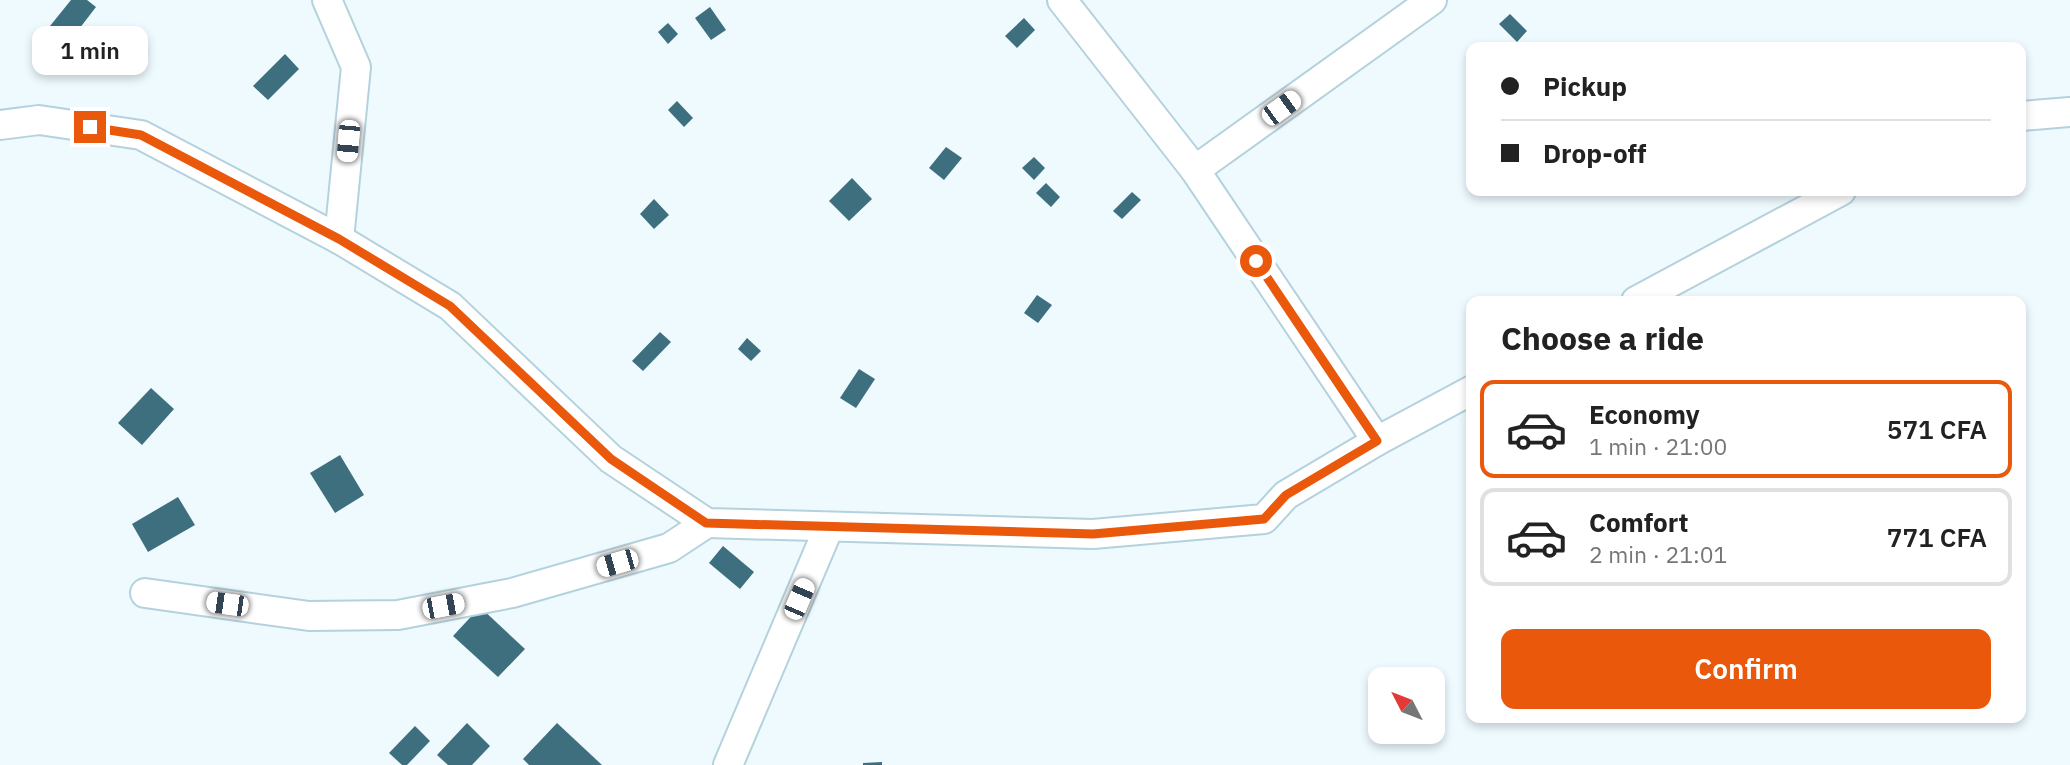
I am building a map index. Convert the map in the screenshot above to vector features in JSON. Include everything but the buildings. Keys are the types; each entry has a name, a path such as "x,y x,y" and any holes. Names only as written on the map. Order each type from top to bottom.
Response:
{"street":[{"path":"327,0 356,67 339,239"},
{"path":"1062,0 1195,170 1377,441"},
{"path":"1195,170 1432,0"},
{"path":"2026,116 2070,112"},
{"path":"0,125 39,120 141,135 339,239 450,306 611,459 706,523 1093,534 1264,519 1286,495 1377,441 1466,393"},
{"path":"1645,296 1832,196"},
{"path":"145,593 309,616 398,615 512,593 669,548 706,523"},
{"path":"728,765 830,527"}],"route":[{"path":"90,127 141,135 339,239 450,306 611,459 706,523 1093,534 1264,519 1286,495 1377,441 1256,261"}]}
